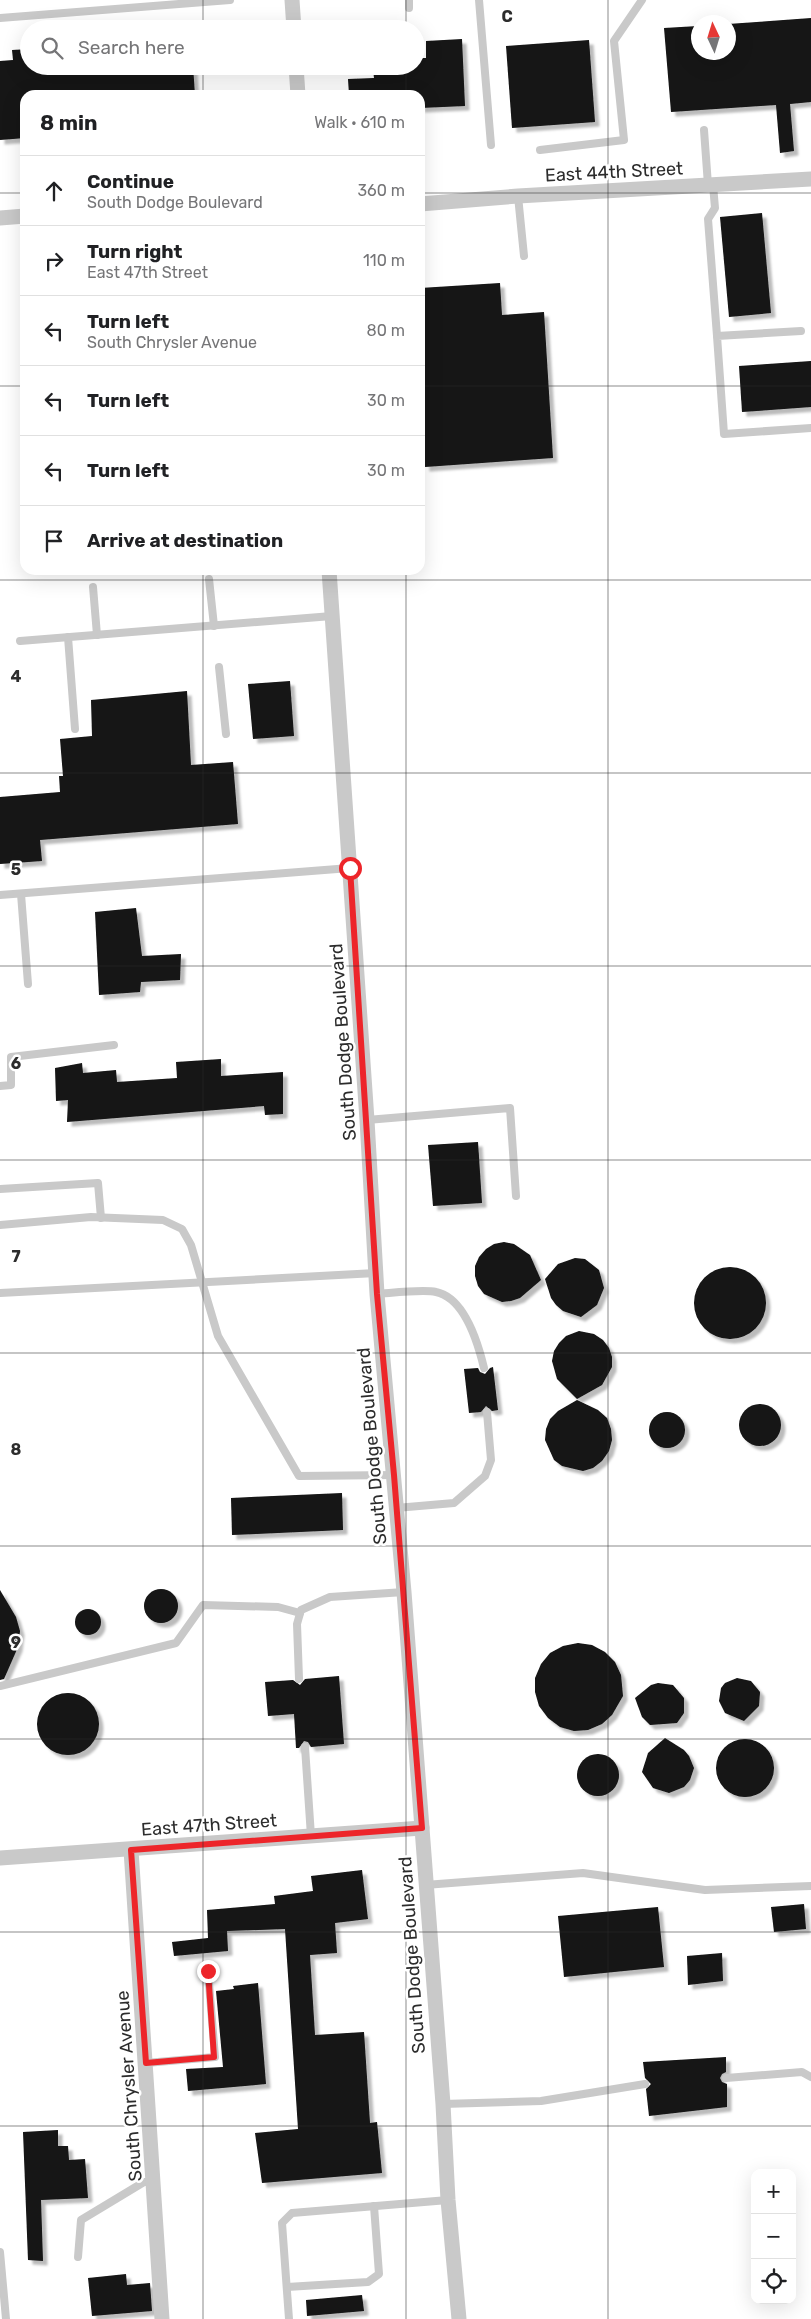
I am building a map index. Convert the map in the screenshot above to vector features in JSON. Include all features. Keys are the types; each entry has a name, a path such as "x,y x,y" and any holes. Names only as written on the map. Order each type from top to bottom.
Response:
{"street":[{"path":"292,0 293,20"},
{"path":"297,75 298,90"},
{"name":"East 44th Street","path":"425,204 518,196 811,179"},
{"path":"0,218 20,216"},
{"name":"South Dodge Boulevard","path":"329,575 368,1120 377,1294 404,1592 443,2104 448,2200 459,2319"},
{"name":"East 47th Street","path":"0,1858 422,1828"},
{"name":"South Chrysler Avenue","path":"131,1850 162,2319"}],"lane":[{"path":"0,18 230,0"},
{"path":"479,0 491,145"},
{"path":"540,150 624,140 614,41 642,0"},
{"path":"704,130 715,208 708,219 724,434 811,428"},
{"path":"518,196 524,256"},
{"path":"717,336 801,331"},
{"path":"209,579 214,626"},
{"path":"93,587 96,635"},
{"path":"20,642 332,616"},
{"path":"68,638 75,729"},
{"path":"219,667 226,734"},
{"path":"0,895 350,868"},
{"path":"21,894 28,984"},
{"path":"0,1086 11,1085 11,1057 114,1045"},
{"path":"368,1120 510,1108 516,1196"},
{"path":"0,1190 98,1183 101,1218"},
{"path":"0,1225 101,1218 163,1220 182,1229 191,1245 218,1336 299,1476 394,1475"},
{"path":"0,1293 376,1273"},
{"path":"377,1294 436,1292 455,1302 476,1335 484,1368"},
{"path":"396,1508 454,1503 485,1476 491,1460 487,1412"},
{"path":"299,1679 297,1624 301,1610 330,1597 404,1592"},
{"path":"0,1686 176,1643 203,1605 278,1606 300,1613"},
{"path":"304,1747 311,1836"},
{"path":"425,1885 583,1873 705,1890 811,1886"},
{"path":"146,2063 214,2057 208,1971"},
{"path":"726,2078 802,2072 811,2077"},
{"path":"443,2104 541,2101 646,2084"},
{"path":"78,2257 81,2220 144,2182 154,2182"},
{"path":"289,2319 282,2223 292,2213 448,2200"},
{"path":"287,2287 368,2282 379,2274 374,2206"},
{"path":"0,2252 6,2319"}],"building":[{"path":"811,18 811,102 790,104 794,151 780,153 776,105 671,112 664,28 691,26 691,60 736,60 736,23"},
{"path":"462,39 465,106 425,108 425,90 349,90 348,79 374,78 374,75 425,75 426,41"},
{"path":"589,40 595,122 512,128 506,46"},
{"path":"12,50 20,50 20,75 194,75 195,90 20,90 20,138 0,140 0,61 13,60"},
{"path":"762,213 771,313 729,317 720,217"},
{"path":"500,283 502,315 544,312 553,458 425,467 425,288"},
{"path":"811,361 811,407 742,412 739,366"},
{"path":"290,681 294,736 253,739 248,684"},
{"path":"187,691 191,765 233,762 238,824 40,840 42,861 0,864 0,797 60,792 59,776 63,776 60,739 92,736 91,700"},
{"path":"136,908 142,956 181,954 180,980 141,982 140,992 99,995 95,912"},
{"path":"221,1059 221,1076 283,1072 283,1114 265,1115 264,1106 67,1122 68,1100 56,1101 55,1068 82,1063 83,1073 116,1070 117,1082 177,1078 176,1062"},
{"path":"478,1142 482,1203 433,1206 428,1145"},
{"path":"504,1242 514,1244 530,1255 541,1280 520,1298 502,1302 484,1294 478,1286 475,1266 479,1257 486,1249 494,1244"},
{"path":"575,1258 585,1259 599,1270 604,1288 597,1305 581,1317 563,1311 556,1305 551,1298 545,1279 558,1264"},
{"path":"737,1267 756,1277 764,1289 766,1303 764,1317 756,1329 744,1337 723,1339 704,1329 696,1317 694,1296 704,1277 716,1269"},
{"path":"579,1331 594,1334 603,1340 609,1348 612,1357 612,1367 602,1385 577,1399 557,1379 552,1361 554,1351 559,1343 566,1336"},
{"path":"493,1367 498,1410 492,1411 486,1406 481,1412 469,1413 464,1369 478,1368 480,1372 485,1374"},
{"path":"577,1400 598,1410 607,1418 612,1440 609,1451 602,1461 593,1468 583,1471 562,1466 554,1460 545,1440 546,1429 550,1419 558,1411"},
{"path":"764,1404 772,1407 778,1413 781,1425 778,1437 772,1443 756,1446 748,1443 742,1437 739,1421 742,1413 748,1407"},
{"path":"667,1412 679,1418 685,1430 679,1442 667,1448 655,1442 649,1430 655,1418"},
{"path":"342,1493 343,1530 232,1535 231,1498"},
{"path":"161,1589 173,1594 178,1606 173,1618 161,1623 149,1618 144,1606 149,1594"},
{"path":"0,1590 16,1617 20,1631 18,1647 4,1679 0,1680"},
{"path":"88,1609 97,1613 101,1622 97,1631 88,1635 79,1631 75,1622 79,1613"},
{"path":"578,1643 592,1645 605,1652 615,1662 621,1675 623,1696 612,1715 602,1724 588,1730 574,1731 560,1727 548,1718 539,1706 535,1692 535,1678 541,1664 550,1653 563,1646"},
{"path":"339,1676 344,1744 311,1747 308,1742 304,1741 299,1748 296,1748 294,1714 268,1716 265,1682 293,1680 300,1685 305,1679"},
{"path":"737,1678 751,1681 760,1692 759,1706 744,1721 725,1713 719,1701 721,1688 725,1683"},
{"path":"658,1683 673,1685 684,1698 684,1713 677,1723 650,1725 642,1717 635,1698 651,1685"},
{"path":"68,1693 80,1695 90,1702 97,1712 99,1724 97,1736 90,1746 80,1753 68,1755 56,1753 46,1746 39,1736 37,1724 39,1712 46,1702 56,1695"},
{"path":"665,1738 684,1750 694,1768 690,1780 684,1787 669,1793 653,1788 642,1772 648,1753"},
{"path":"739,1739 751,1739 766,1747 774,1762 774,1774 766,1789 751,1797 739,1797 724,1789 716,1774 716,1762 724,1747"},
{"path":"598,1754 613,1760 619,1775 613,1790 598,1796 583,1790 577,1775 583,1760"},
{"path":"362,1870 368,1919 335,1923 337,1953 310,1955 315,2035 364,2032 370,2123 377,2122 382,2173 262,2183 255,2133 298,2129 285,1929 227,1931 228,1951 174,1956 172,1942 208,1938 207,1910 275,1904 274,1896 313,1891 311,1876"},
{"path":"804,1904 806,1929 774,1932 771,1907"},
{"path":"658,1907 664,1967 564,1977 558,1916"},
{"path":"722,1953 723,1981 688,1985 687,1956"},
{"path":"258,1983 266,2084 188,2091 186,2069 223,2067 216,1991 234,1989 233,1986"},
{"path":"726,2057 726,2072 720,2078 722,2082 727,2084 727,2107 649,2116 646,2089 651,2084 645,2078 643,2062"},
{"path":"58,2130 58,2146 68,2146 69,2160 85,2159 88,2198 41,2200 43,2261 28,2260 23,2132"},
{"path":"126,2274 127,2285 150,2283 152,2311 92,2316 88,2278"},
{"path":"362,2295 364,2311 307,2316 306,2300"}],"route":[{"path":"208,1971 214,2057 146,2063 131,1850 422,1828 404,1592 377,1294 368,1120 350,868"}]}
